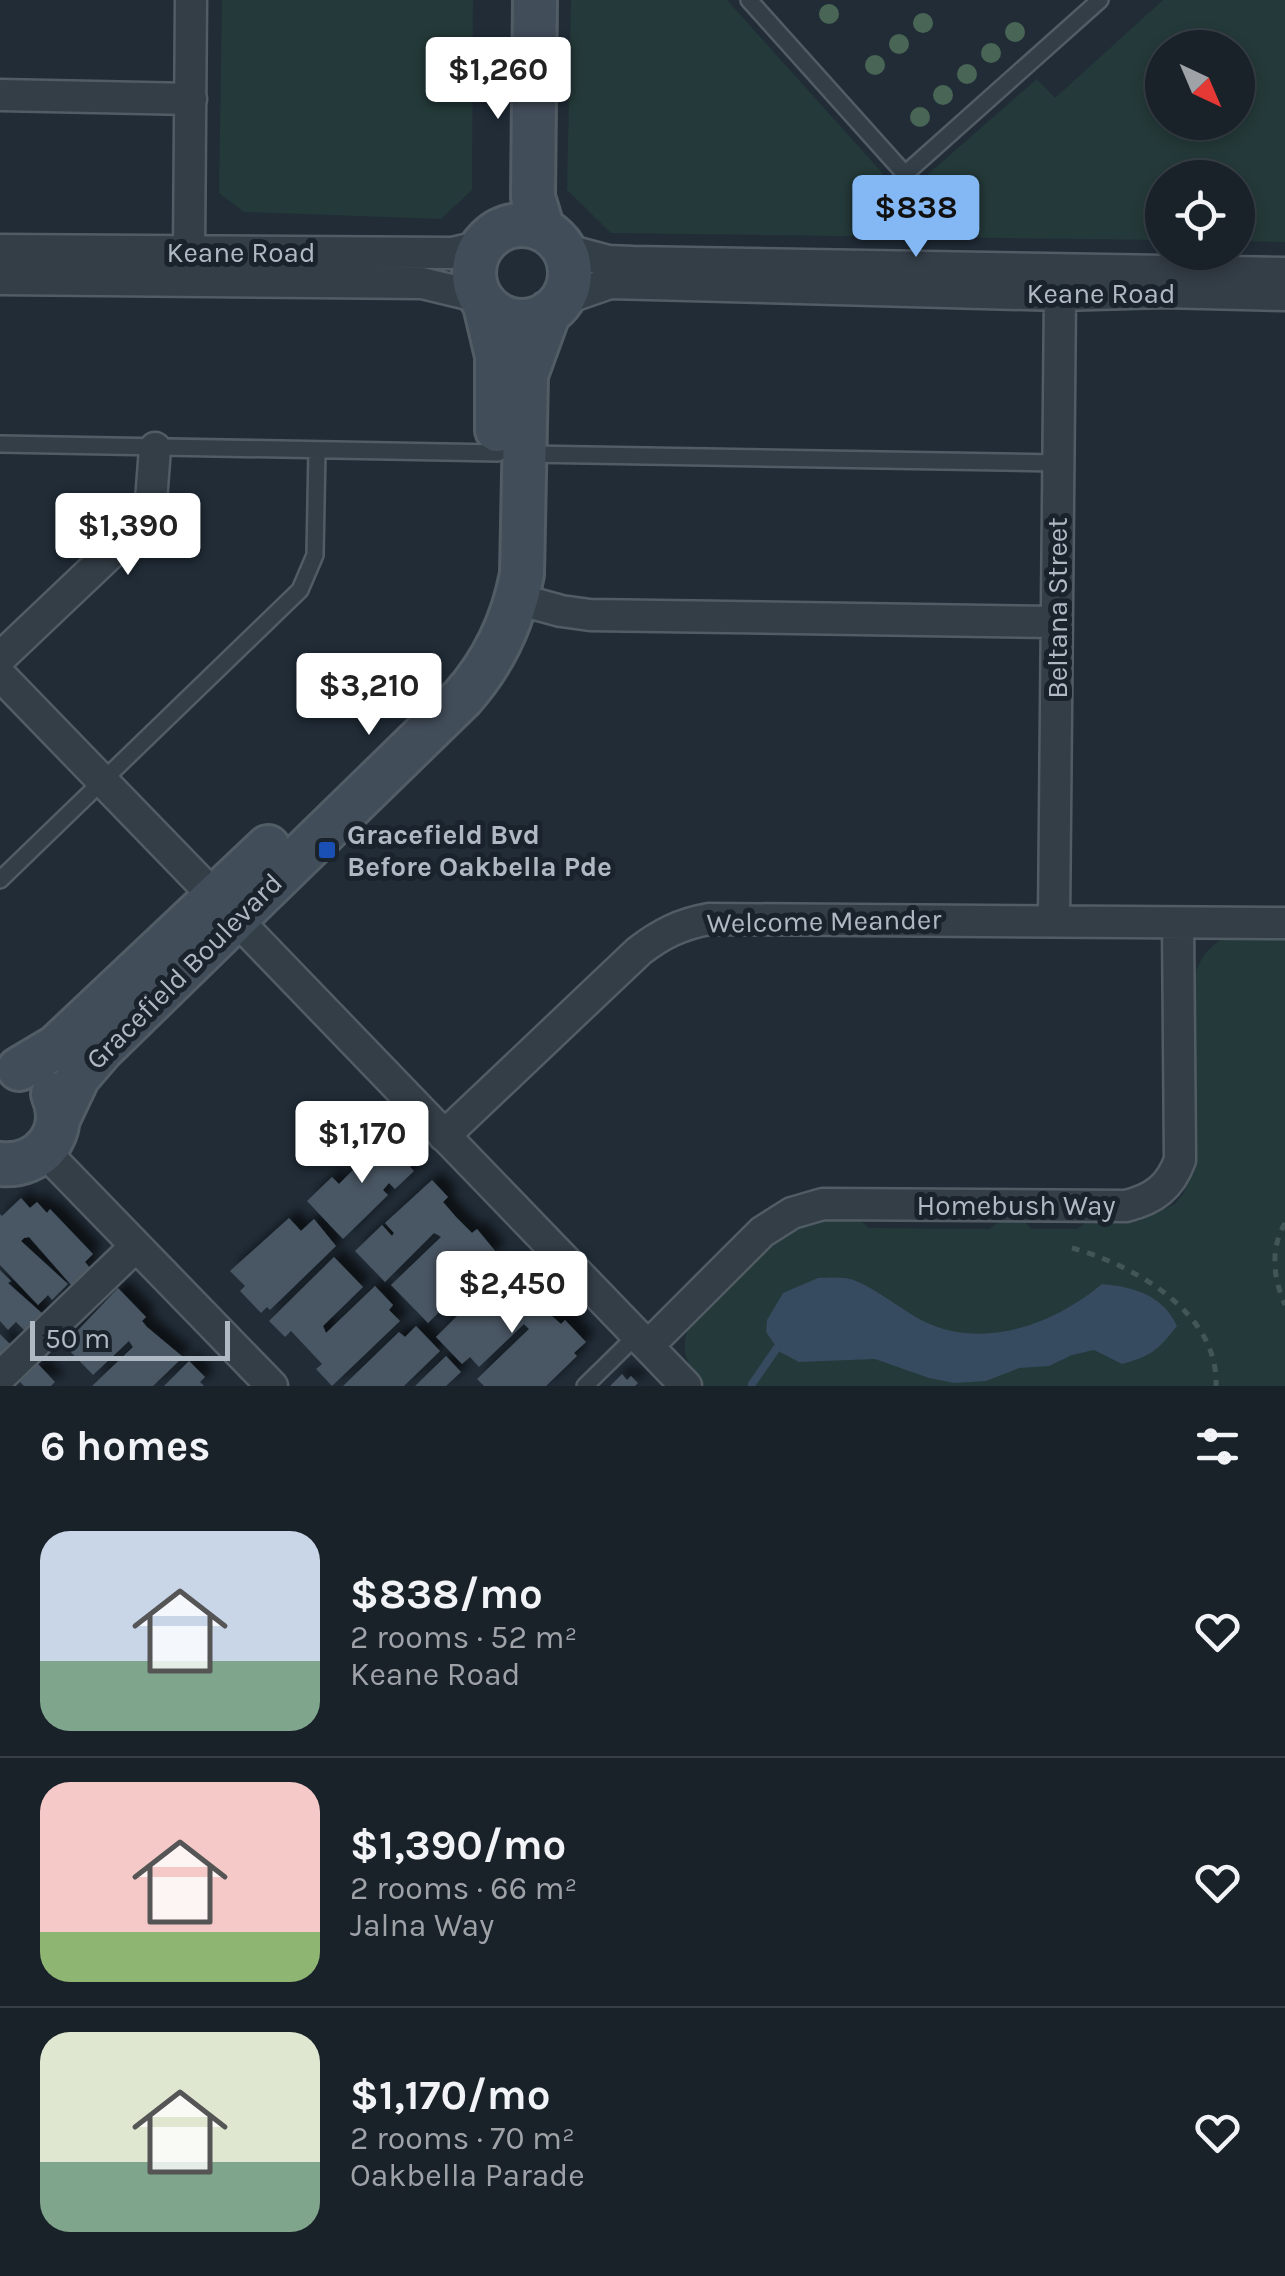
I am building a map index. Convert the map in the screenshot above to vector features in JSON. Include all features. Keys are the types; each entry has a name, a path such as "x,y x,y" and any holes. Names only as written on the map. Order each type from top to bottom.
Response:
{"street":[{"path":"189,252 191,0"},
{"path":"483,301 474,275 491,238 508,182 511,0"},
{"path":"535,0 533,197 569,280 555,306"},
{"path":"0,95 191,100"},
{"name":"Keane Road","path":"0,250 452,253 522,225 608,261 1285,274"},
{"name":"Keane Road","path":"0,279 422,283 483,301 494,313 518,321 530,320 610,283 1060,296 1163,292 1285,295"},
{"name":"Beltana Street","path":"1054,920 1060,296"},
{"name":"Gracefield Boulevard","path":"10,1069 124,1006 226,908 474,685 498,648 522,574 511,453 497,356 483,301"},
{"name":"Gracefield Boulevard","path":"226,908 463,656 480,624 492,587 526,375 555,306"},
{"path":"0,658 138,526 151,501 155,448"},
{"path":"517,599 590,616 1056,622"},
{"path":"0,675 686,1386"},
{"name":"Welcome Meander","path":"444,1136 638,951 662,933 686,923 709,919 1285,923"},
{"name":"Homebush Way","path":"642,1340 762,1232 792,1212 823,1204 1126,1206 1150,1198 1164,1188 1174,1177 1180,1160 1178,923"},
{"name":"Gracefield Boulevard","path":"51,1135 78,1077 124,1006"},
{"path":"10,1069 40,1079 51,1090 51,1135 136,1246 272,1386"},
{"path":"1,1165 17,1165 51,1135"},
{"path":"0,1377 136,1246"}],"lane":[{"path":"749,0 905,174 1100,0"},
{"path":"0,444 1058,462"},
{"path":"0,880 300,590 315,556 317,450"},
{"path":"584,1386 642,1340"}],"path":[{"path":"1285,1223 1276,1243 1274,1270 1285,1305"},
{"path":"1072,1248 1127,1268 1169,1296 1188,1316 1214,1357 1216,1386"}],"green space":[{"path":"222,0 473,0 472,190 441,219 244,212 219,193"},
{"path":"571,0 727,0 903,196 1037,79 1055,98 1163,0 1285,0 1285,242 1255,241 1255,160 1145,160 1145,240 611,233 567,190"},
{"path":"1231,935 1285,936 1285,1386 705,1386 692,1370 686,1354 689,1327 759,1251 795,1226 857,1218 869,1228 989,1229 1002,1220 1022,1220 1032,1229 1077,1229 1088,1221 1139,1221 1175,1204 1192,1174 1194,980 1206,952"}],"water":[{"path":"818,1278 856,1281 923,1321 970,1334 1017,1329 1040,1321 1102,1284 1146,1294 1164,1307 1177,1326 1154,1351 1122,1364 1094,1350 1049,1366 1019,1368 986,1381 954,1383 875,1359 799,1362 780,1352 766,1332 767,1320 783,1293"}],"building":[{"path":"375,1131 396,1152 399,1149 413,1164 410,1167 414,1171 395,1189 389,1183 383,1190 388,1195 343,1239 307,1201 332,1177 339,1184 365,1158 356,1149"},
{"path":"432,1180 448,1197 443,1202 456,1217 472,1233 477,1229 496,1252 428,1323 391,1285 441,1237 434,1233 385,1282 355,1251 382,1225 392,1236 394,1233 385,1223"},
{"path":"21,1198 30,1208 37,1202 47,1213 50,1209 93,1254 85,1262 90,1268 72,1286 29,1237 24,1238 21,1241 68,1284 52,1300 48,1295 38,1305 0,1265 0,1214"},
{"path":"289,1218 301,1231 314,1219 336,1246 270,1310 267,1307 261,1313 240,1291 245,1286 230,1271"},
{"path":"334,1257 363,1287 323,1326 326,1333 375,1286 393,1305 389,1310 400,1321 332,1386 316,1369 322,1364 291,1331 285,1337 269,1321"},
{"path":"506,1267 534,1289 529,1294 545,1310 561,1324 565,1320 586,1342 546,1386 484,1386 477,1379 529,1329 524,1324 479,1367 470,1357 462,1364 436,1337"},
{"path":"0,1270 11,1281 8,1283 44,1315 26,1332 16,1322 8,1330 0,1321"},
{"path":"118,1288 146,1317 142,1321 147,1327 183,1357 153,1386 92,1386 133,1347 129,1341 93,1375 64,1345"},
{"path":"416,1326 440,1351 404,1386 343,1386 399,1332 405,1337"},
{"path":"0,1334 12,1346 0,1358"},
{"path":"446,1356 461,1372 446,1386 415,1386"},
{"path":"189,1361 205,1377 200,1382 204,1386 164,1386"},
{"path":"38,1364 55,1382 51,1386 24,1386 20,1382"},
{"path":"622,1374 627,1380 631,1376 638,1383 610,1386"}],"waterway":[{"path":"752,1384 777,1348"}],"place":[{"name":"Gracefield Bvd Before Oakbella Pde","path":"327,850"}]}
